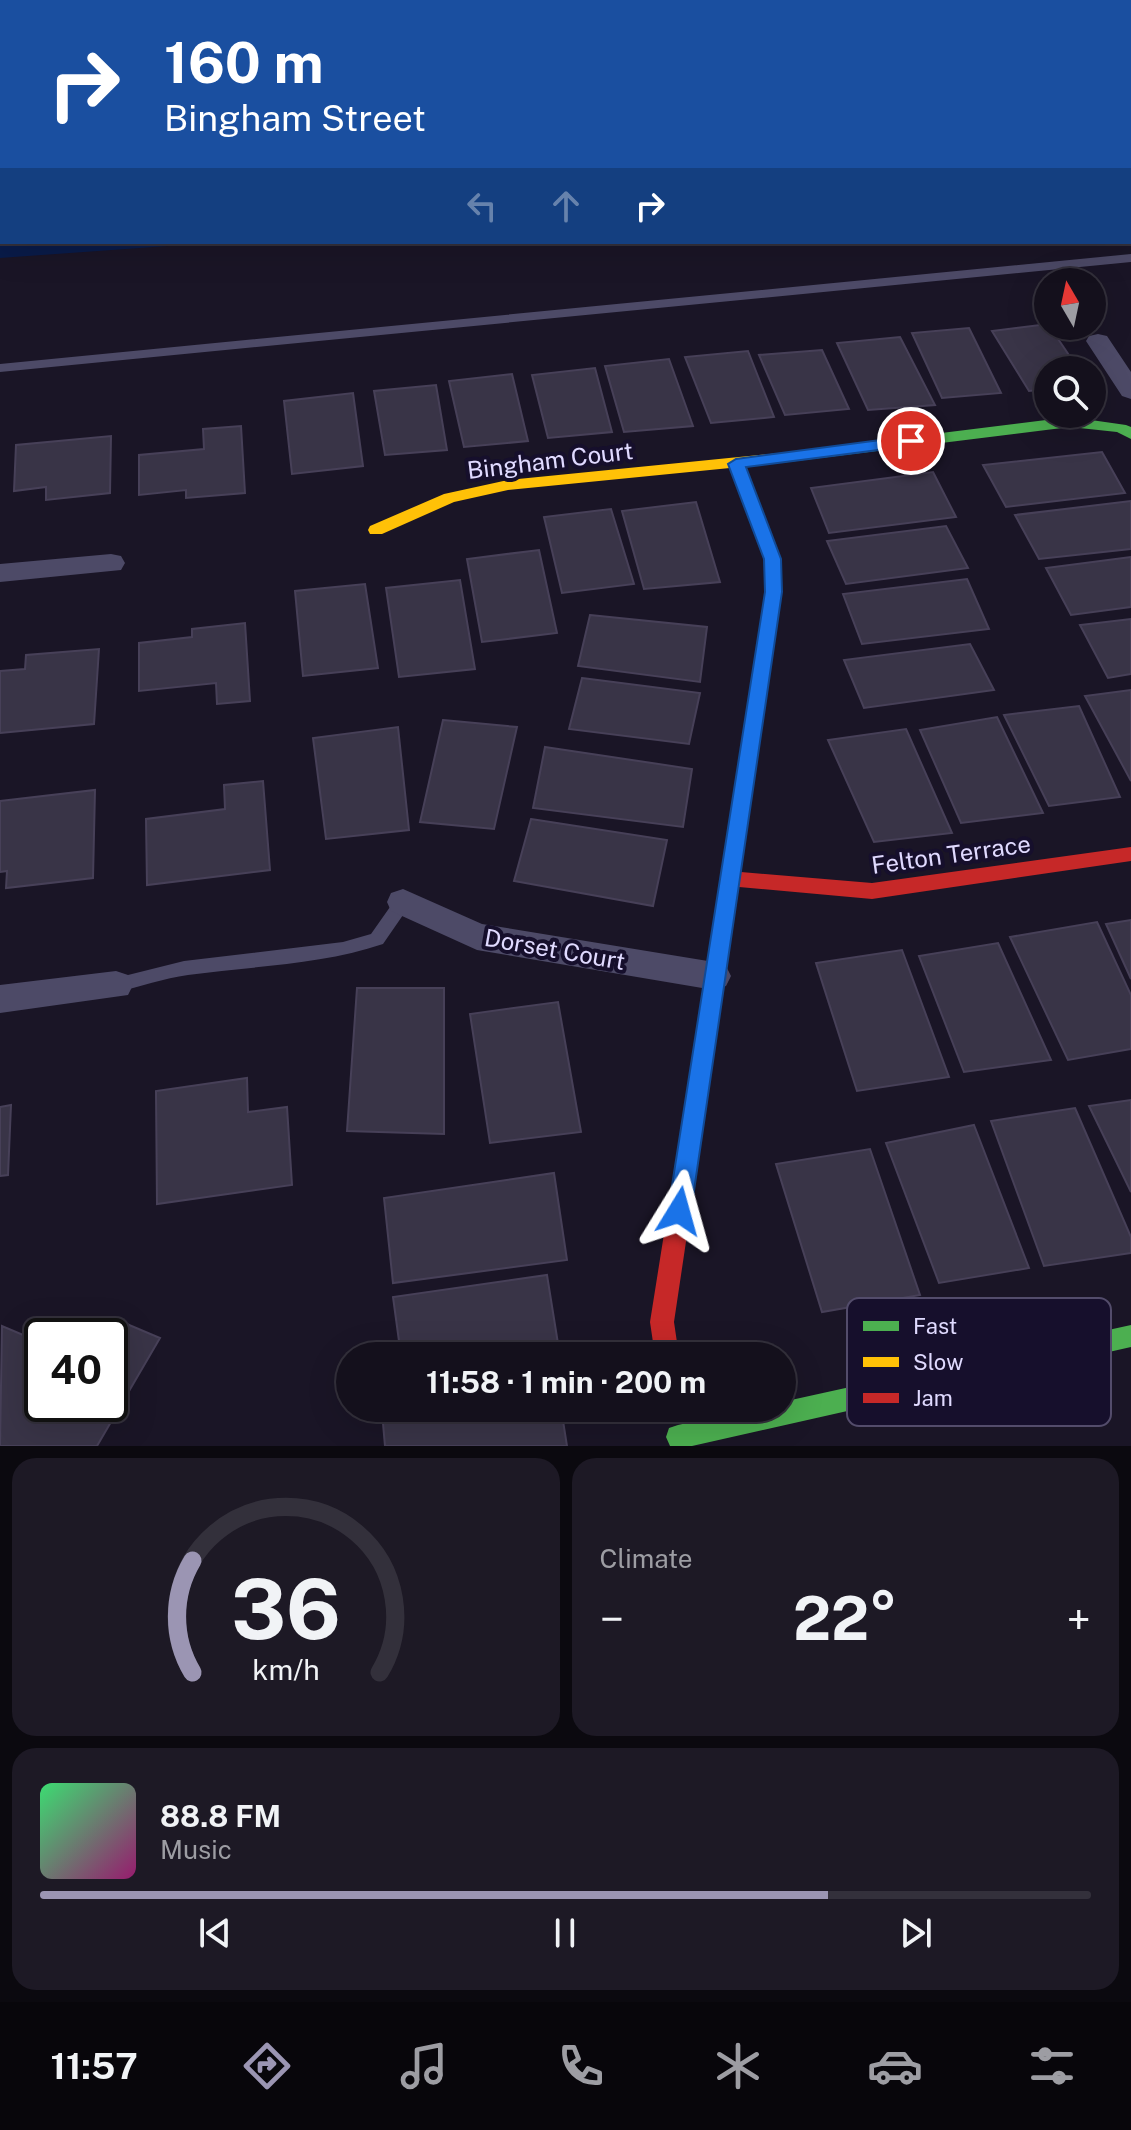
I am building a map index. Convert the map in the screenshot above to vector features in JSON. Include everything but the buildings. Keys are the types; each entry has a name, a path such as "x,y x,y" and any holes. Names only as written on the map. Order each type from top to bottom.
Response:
{"street":[{"path":"1098,341 1131,391"},
{"name":"Bingham Court","path":"376,530 450,498 508,485 736,464 1070,422 1128,424"},
{"path":"665,1342 662,1322 774,592 773,559 736,464"},
{"path":"0,573 111,563"},
{"name":"Felton Terrace","path":"729,879 872,891 1131,854"},
{"name":"Dorset Court","path":"403,902 477,937 714,976"},
{"path":"0,999 116,985"},
{"path":"1111,1340 1131,1336"},
{"path":"678,1430 847,1395"}],"lane":[{"path":"0,368 1131,258"},
{"path":"116,985 184,968 343,949 377,939 403,902"}],"water":[{"path":"0,244 196,244 0,258"}],"traffic: fast":[{"path":"780,458 1070,422 1121,428 1131,434"},
{"path":"1111,1340 1131,1336"},
{"path":"678,1437 847,1399"}],"traffic: slow":[{"path":"376,530 450,498 508,485 780,458"},
{"path":"736,464 773,559 774,592 749,756"}],"traffic: jam":[{"path":"665,1342 662,1322 749,756"},
{"path":"729,879 872,891 1131,854"}],"route":[{"path":"679,1211 774,592 773,559 736,464 911,441"}]}
